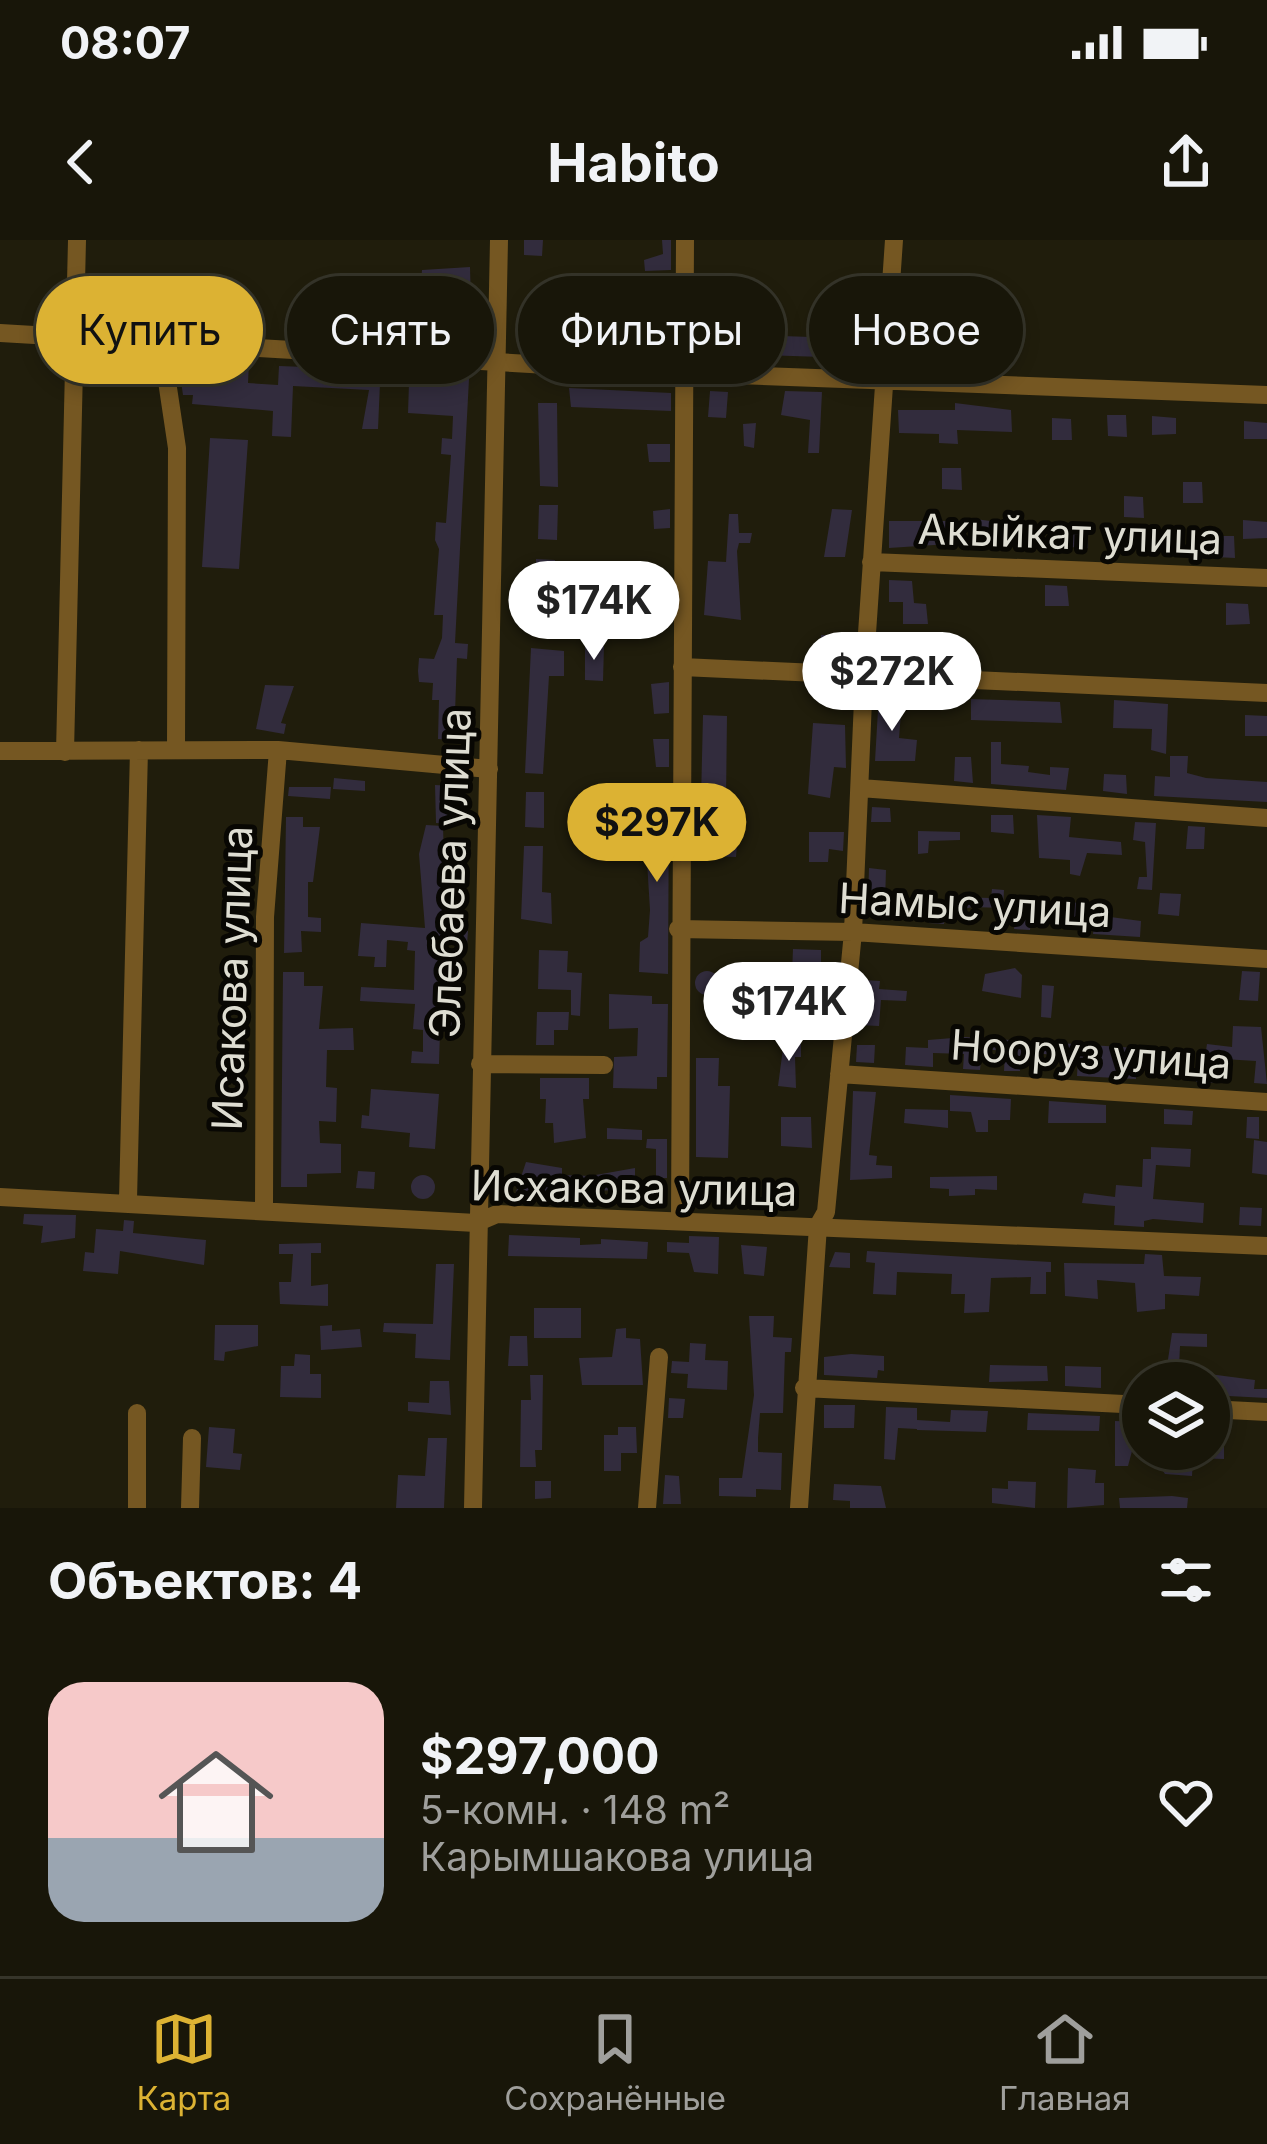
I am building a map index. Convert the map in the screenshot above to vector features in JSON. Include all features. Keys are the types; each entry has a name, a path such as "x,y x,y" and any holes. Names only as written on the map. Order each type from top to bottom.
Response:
{"street":[{"path":"76,276 77,240"},
{"name":"Элебаева улица","path":"473,1507 500,240"},
{"path":"685,240 685,276"},
{"path":"892,276 895,240"},
{"path":"0,333 36,334"},
{"path":"263,347 518,363"},
{"path":"65,752 73,384"},
{"path":"167,384 177,448 176,750"},
{"path":"680,1220 685,384"},
{"path":"799,1508 818,1226 826,1213 853,932 882,384"},
{"path":"985,384 1267,395"},
{"name":"Акыйкат улица","path":"871,562 1267,578"},
{"path":"682,667 1267,693"},
{"path":"128,1200 140,750"},
{"path":"0,751 278,750 489,769"},
{"name":"Исакова улица","path":"263,1208 266,917 278,750"},
{"path":"860,788 1267,818"},
{"name":"Намыс улица","path":"679,929 853,932 1267,959"},
{"path":"481,1064 604,1065"},
{"name":"Нооруз улица","path":"838,1074 1267,1102"},
{"name":"Исхакова улица","path":"0,1197 128,1200 476,1223 497,1214 1267,1246"},
{"path":"646,1508 659,1358"},
{"path":"804,1388 1122,1405"},
{"path":"1230,1410 1267,1412"},
{"path":"137,1413 137,1508"},
{"path":"190,1508 192,1438"},
{"path":"473,1507 494,1508"}],"building":[{"path":"524,240 543,240 542,256 524,255"},
{"path":"662,240 671,240 671,270 645,271 644,260 663,254"},
{"path":"470,267 470,276 422,276 422,270"},
{"path":"785,336 809,337 809,357 785,356"},
{"path":"279,366 287,366 287,384 380,384 378,429 362,429 369,390 293,386 291,437 272,436 273,411 192,404 193,395 183,395 181,384 278,385"},
{"path":"409,384 469,384 455,643 468,644 467,659 457,658 454,740 438,739 439,700 432,700 433,683 419,682 418,671 419,658 434,659 442,638 443,615 434,615 439,549 435,540 436,522 446,523 451,455 441,454 442,438 452,439 453,416 408,413"},
{"path":"569,388 671,393 671,411 571,407"},
{"path":"710,391 728,392 726,418 708,417"},
{"path":"785,391 822,392 819,453 808,453 810,420 781,415"},
{"path":"538,403 557,403 558,487 540,486"},
{"path":"955,403 1011,410 1012,432 957,430 958,444 939,443 939,434 899,433 898,410 955,410"},
{"path":"1107,415 1126,415 1127,437 1108,436"},
{"path":"1152,416 1176,418 1176,434 1152,435"},
{"path":"1052,418 1071,419 1072,440 1052,440"},
{"path":"1244,421 1267,423 1267,439 1244,439"},
{"path":"756,423 754,448 744,446 743,424"},
{"path":"210,438 248,440 239,569 202,567"},
{"path":"647,444 670,444 670,462 649,462"},
{"path":"942,468 961,468 962,490 942,489"},
{"path":"1183,482 1202,482 1203,503 1183,503"},
{"path":"1124,496 1143,497 1144,518 1124,517"},
{"path":"539,505 558,505 557,540 538,539"},
{"path":"670,509 670,528 654,529 653,511"},
{"path":"832,509 852,510 845,557 824,557"},
{"path":"729,514 738,514 739,533 752,533 750,543 739,543 737,551 741,620 704,615 708,561 726,562"},
{"path":"975,519 1031,526 1032,548 977,544"},
{"path":"1243,520 1267,522 1267,538 1243,539"},
{"path":"889,521 948,521 949,544 889,548"},
{"path":"1068,526 1087,526 1088,548 1068,547"},
{"path":"1159,530 1178,530 1179,552 1159,551"},
{"path":"1216,536 1234,536 1235,558 1215,557"},
{"path":"536,559 555,560 554,594 536,593"},
{"path":"889,580 912,581 914,603 926,604 928,624 903,624 903,602 889,602"},
{"path":"1045,585 1067,586 1069,606 1045,606"},
{"path":"642,592 670,593 670,608 643,610"},
{"path":"1226,603 1248,604 1250,624 1226,625"},
{"path":"521,608 537,608 537,629 521,629"},
{"path":"821,635 841,635 840,654 819,654"},
{"path":"585,646 604,646 603,681 585,680"},
{"path":"531,648 564,651 564,676 549,676 543,774 525,773"},
{"path":"669,682 669,713 654,714 651,684"},
{"path":"265,685 294,686 281,723 286,724 284,734 256,729"},
{"path":"879,693 893,694 892,712 901,713 899,738 917,740 915,761 875,761"},
{"path":"971,699 1060,702 1062,723 971,720"},
{"path":"1114,700 1168,704 1166,754 1151,750 1152,729 1113,728"},
{"path":"703,715 727,716 726,801 701,800"},
{"path":"1245,715 1267,716 1267,736 1245,736"},
{"path":"813,723 845,725 846,768 834,767 830,798 808,794"},
{"path":"653,739 669,739 669,767 656,767"},
{"path":"991,742 1001,742 1001,764 1029,766 1028,772 1050,775 1050,767 1069,768 1066,790 991,784"},
{"path":"1170,756 1188,756 1187,773 1267,782 1267,802 1154,796 1155,776 1170,777"},
{"path":"955,757 971,757 973,783 954,781"},
{"path":"1104,774 1126,775 1127,794 1103,791"},
{"path":"334,778 365,781 365,791 333,789"},
{"path":"435,785 453,786 452,824 436,823"},
{"path":"289,787 331,787 330,799 288,796"},
{"path":"526,792 544,792 544,828 525,827"},
{"path":"643,796 669,796 668,974 639,972 640,942 648,937 650,910"},
{"path":"872,807 890,808 891,822 871,822"},
{"path":"991,815 1013,815 1014,834 991,832"},
{"path":"1037,815 1071,817 1069,837 1121,842 1122,855 1087,853 1080,876 1070,874 1070,860 1039,858"},
{"path":"286,817 303,817 303,827 320,827 313,882 308,882 308,917 321,918 321,932 301,931 302,952 284,953"},
{"path":"1135,822 1156,823 1152,890 1137,889 1139,877 1147,877 1145,842 1133,840"},
{"path":"426,825 443,826 444,859 466,860 465,894 447,893 445,929 468,931 467,945 444,943 440,1013 457,1013 457,1032 440,1031 439,1064 411,1063 412,1051 423,1052 423,1030 413,1029 415,1004 360,1001 361,987 414,990 415,951 407,950 408,942 387,940 386,967 374,967 375,957 358,956 361,923 425,928 419,854"},
{"path":"1188,826 1205,827 1204,849 1186,849"},
{"path":"700,830 723,830 726,846 737,845 736,857 701,856"},
{"path":"918,831 960,832 960,840 929,841 928,853 918,854"},
{"path":"809,832 844,832 843,851 829,849 828,862 809,862"},
{"path":"524,846 543,846 542,892 551,893 552,924 521,919"},
{"path":"869,868 886,870 885,902 868,902"},
{"path":"992,889 1004,890 1003,908 972,907 945,914 944,924 929,923 929,905 953,904 955,897 991,898"},
{"path":"1160,893 1181,894 1179,916 1158,914"},
{"path":"1054,902 1093,903 1090,923 1054,924"},
{"path":"1017,904 1032,904 1030,930 1014,929"},
{"path":"1095,915 1141,921 1140,937 1093,934"},
{"path":"793,949 821,950 821,973 792,973"},
{"path":"539,950 568,951 567,972 582,973 580,1016 571,1015 571,990 538,989"},
{"path":"1015,968 1022,975 1021,998 982,991 985,974"},
{"path":"707,971 719,983 707,995 695,983"},
{"path":"749,971 763,971 763,995 748,994"},
{"path":"1242,971 1260,972 1258,1001 1239,1000"},
{"path":"283,972 304,972 304,986 323,986 319,1029 353,1028 354,1050 327,1050 326,1087 337,1088 336,1122 319,1121 320,1143 341,1144 341,1173 307,1174 307,1187 281,1187"},
{"path":"863,980 880,981 879,989 907,991 906,1001 881,1000 879,1026 858,1025"},
{"path":"1042,985 1054,986 1051,1018 1041,1017"},
{"path":"609,994 652,996 652,1004 668,1004 667,1077 657,1077 657,1089 613,1088 614,1057 637,1056 638,1028 609,1029"},
{"path":"537,1012 569,1012 568,1030 554,1030 554,1045 536,1045"},
{"path":"1233,1026 1261,1027 1267,1084 1254,1083 1256,1061 1223,1059 1222,1083 1196,1082 1196,1063 1204,1063 1207,1044 1232,1047"},
{"path":"965,1037 1137,1048 1136,1079 1077,1076 1078,1057 1021,1052 1020,1071 1004,1071 1005,1051 982,1049 980,1070 963,1069 964,1054 933,1053 933,1067 905,1065 906,1047 928,1048 928,1040"},
{"path":"784,1041 801,1042 801,1057 795,1057 796,1088 778,1086"},
{"path":"857,1045 875,1045 874,1063 856,1062"},
{"path":"696,1058 719,1058 718,1086 730,1086 728,1158 696,1157"},
{"path":"540,1078 589,1078 589,1099 583,1099 586,1138 554,1143 553,1123 545,1123 546,1099 540,1099"},
{"path":"371,1089 439,1094 435,1149 409,1147 410,1133 361,1128 362,1115 369,1116"},
{"path":"853,1091 876,1092 869,1155 877,1156 876,1165 892,1166 892,1178 850,1180"},
{"path":"950,1095 1011,1099 1010,1120 988,1120 988,1132 976,1132 971,1112 950,1111"},
{"path":"1049,1101 1106,1105 1106,1123 1048,1123"},
{"path":"905,1109 948,1110 948,1128 904,1123"},
{"path":"1164,1109 1193,1111 1192,1125 1164,1124"},
{"path":"781,1117 811,1117 812,1148 781,1146"},
{"path":"1247,1117 1259,1117 1259,1139 1246,1138"},
{"path":"607,1128 642,1130 642,1140 607,1139"},
{"path":"647,1139 667,1139 667,1178 656,1178 656,1149 646,1148"},
{"path":"1254,1140 1267,1142 1267,1175 1252,1173"},
{"path":"1151,1147 1191,1149 1190,1167 1156,1165 1153,1199 1204,1203 1203,1223 1153,1219 1144,1221 1144,1227 1114,1225 1115,1206 1082,1203 1084,1193 1115,1197 1116,1185 1142,1187 1143,1159 1151,1159"},
{"path":"526,1162 562,1168 562,1175 590,1176 635,1168 635,1189 515,1195"},
{"path":"358,1171 375,1172 374,1189 356,1188"},
{"path":"423,1175 435,1187 423,1199 411,1187"},
{"path":"997,1176 997,1190 975,1189 975,1195 949,1196 949,1189 930,1188 930,1177"},
{"path":"700,1181 730,1182 730,1201 699,1200"},
{"path":"1240,1207 1262,1208 1261,1226 1239,1225"},
{"path":"24,1214 76,1215 75,1238 41,1243 43,1226 23,1224"},
{"path":"124,1220 134,1221 133,1233 206,1240 204,1265 120,1251 118,1274 83,1271 85,1252 94,1253 96,1229 123,1231"},
{"path":"509,1235 580,1238 580,1245 601,1244 601,1239 648,1242 647,1259 508,1256"},
{"path":"689,1236 719,1237 718,1274 694,1272 689,1253 667,1252 667,1242 689,1243"},
{"path":"321,1243 321,1253 311,1253 311,1286 328,1284 328,1306 280,1304 279,1282 291,1282 293,1254 279,1254 279,1244"},
{"path":"741,1245 767,1247 764,1276 744,1274"},
{"path":"867,1251 1051,1262 1051,1272 1046,1272 1046,1294 1030,1294 1031,1277 991,1278 989,1312 964,1313 965,1294 951,1294 952,1274 897,1272 896,1295 873,1294 875,1263 866,1262"},
{"path":"835,1252 850,1253 850,1268 829,1267"},
{"path":"1145,1254 1162,1255 1164,1276 1201,1277 1199,1296 1165,1294 1165,1309 1137,1312 1135,1283 1097,1280 1098,1299 1065,1296 1064,1263 1144,1264"},
{"path":"436,1264 454,1264 450,1360 415,1358 416,1334 383,1332 384,1323 433,1324"},
{"path":"534,1308 581,1308 581,1338 534,1338"},
{"path":"749,1316 774,1316 773,1337 792,1338 791,1352 785,1352 783,1413 760,1413 758,1438 758,1452 782,1453 781,1490 756,1489 756,1497 719,1496 719,1478 742,1478 754,1395"},
{"path":"215,1325 258,1325 258,1346 225,1352 224,1361 214,1360"},
{"path":"332,1325 332,1331 360,1329 362,1347 321,1350 320,1326"},
{"path":"626,1328 626,1338 640,1339 643,1385 582,1385 579,1358 612,1357 616,1329"},
{"path":"1172,1333 1207,1334 1207,1347 1180,1346 1179,1362 1168,1362"},
{"path":"510,1336 527,1336 528,1366 508,1366"},
{"path":"690,1343 706,1344 705,1360 728,1361 727,1390 687,1388 688,1374 671,1373 672,1361 689,1362"},
{"path":"295,1354 310,1355 310,1374 321,1374 321,1398 280,1397 281,1366 294,1366"},
{"path":"884,1356 884,1371 878,1370 877,1378 824,1375 824,1357"},
{"path":"990,1365 1047,1366 1048,1381 989,1382"},
{"path":"1065,1366 1101,1367 1101,1388 1065,1386"},
{"path":"530,1375 543,1375 542,1450 535,1450 536,1467 520,1467 521,1400 531,1400"},
{"path":"1230,1377 1255,1380 1254,1389 1267,1389 1267,1398 1230,1396"},
{"path":"430,1381 449,1381 451,1415 408,1411 408,1402 429,1403"},
{"path":"669,1398 685,1399 683,1418 668,1418"},
{"path":"824,1405 855,1405 854,1428 824,1428"},
{"path":"886,1407 917,1408 917,1429 898,1428 895,1460 884,1459"},
{"path":"951,1410 988,1411 986,1432 917,1430 917,1420 950,1422"},
{"path":"1028,1413 1100,1416 1099,1431 1027,1430"},
{"path":"1115,1421 1122,1421 1122,1466 1115,1466"},
{"path":"209,1427 235,1429 233,1453 242,1454 240,1470 206,1467"},
{"path":"618,1427 636,1427 637,1453 621,1453 621,1471 604,1471 604,1435 618,1435"},
{"path":"428,1438 447,1438 444,1508 396,1508 398,1475 425,1476"},
{"path":"1068,1468 1096,1470 1095,1483 1104,1483 1104,1505 1067,1508"},
{"path":"1162,1470 1192,1470 1192,1476"},
{"path":"665,1475 679,1476 681,1504 663,1504"},
{"path":"535,1481 551,1481 551,1498 535,1499"},
{"path":"1008,1481 1036,1482 1035,1508 992,1503 992,1488 1008,1489"},
{"path":"834,1484 881,1486 886,1508 850,1508 850,1501 833,1500"},
{"path":"1119,1498 1188,1498 1187,1508 1120,1508"}]}
